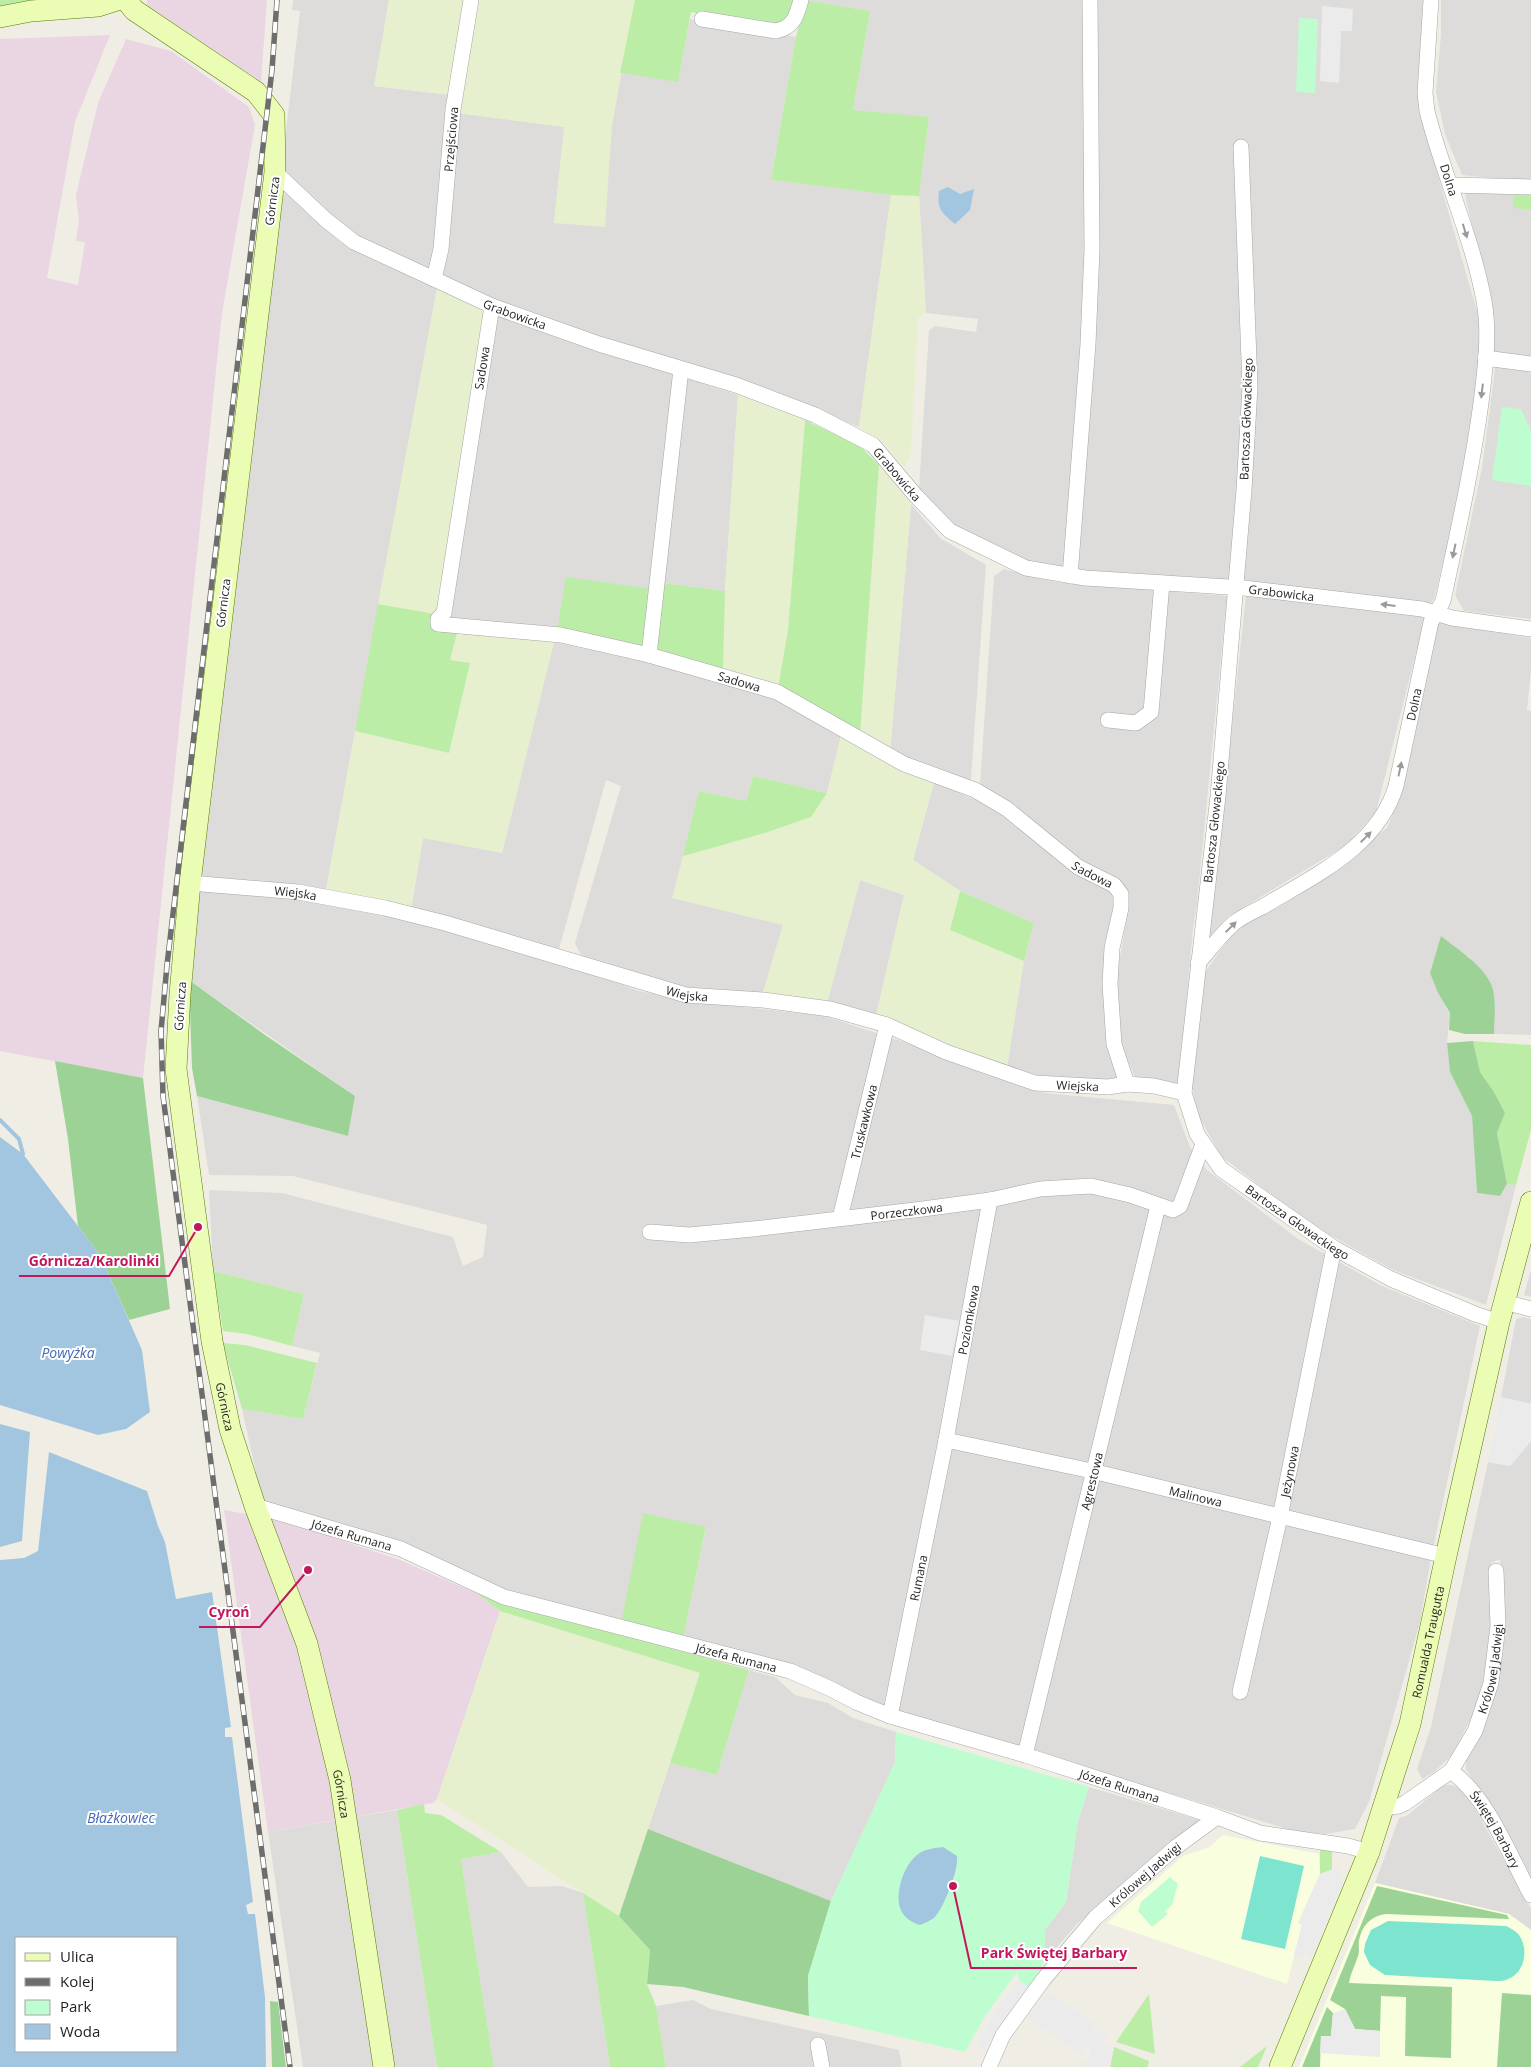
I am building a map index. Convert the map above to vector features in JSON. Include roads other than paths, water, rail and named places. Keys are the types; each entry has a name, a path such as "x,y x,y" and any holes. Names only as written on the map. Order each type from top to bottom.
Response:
{"street":[{"path":"0,17 31,11 98,6 117,0"},
{"name":"Górnicza","path":"126,0 134,10 256,92 274,115 275,172 190,883 180,994 176,1069 212,1342 230,1429 255,1506 307,1644 340,1780 384,2067"},
{"name":"Przejściowa","path":"434,279 441,249 453,110 471,0"},
{"path":"702,19 776,31 786,29 795,21 801,0"},
{"path":"1070,576 1088,344 1092,250 1090,0"},
{"name":"Dolna","path":"1198,963 1234,923 1352,850 1368,835 1384,815 1396,786 1431,622 1443,601 1474,458 1487,323 1484,300 1451,185 1432,132 1426,102 1431,0"},
{"name":"Bartosza Głowackiego","path":"1241,147 1250,387 1236,589 1218,796 1184,1093 1197,1134 1221,1169 1334,1248 1391,1279 1475,1314 1531,1309"},
{"name":"Grabowicka","path":"275,172 326,220 354,242 492,306 600,344 736,385 815,414 873,446 916,496 950,531 1026,568 1070,576 1274,592 1437,612 1452,618 1531,629"},
{"path":"1451,185 1531,187"},
{"name":"Sadowa","path":"492,306 444,612 438,619 438,624 561,635 649,655 777,692 904,764 974,790 999,804 1078,867 1114,885 1120,894 1121,908 1111,966 1114,1044 1127,1084"},
{"path":"1485,358 1531,364"},
{"path":"649,655 681,369"},
{"path":"1108,720 1136,724 1151,712 1162,583"},
{"name":"Wiejska","path":"190,883 298,892 385,908 445,923 686,995 763,1000 830,1009 887,1025 946,1052 1035,1083 1108,1087 1127,1084 1154,1086 1184,1093"},
{"name":"Truskawkowa","path":"840,1218 887,1025"},
{"path":"1158,1206 1172,1210 1180,1206 1203,1144"},
{"name":"Porzeczkowa","path":"650,1232 689,1235 753,1229 990,1200 1040,1189 1091,1186 1130,1195 1158,1206"},
{"name":"Poziomkowa","path":"946,1440 990,1200"},
{"name":"Romualda Traugutta","path":"1280,2067 1369,1852 1410,1724 1501,1312 1531,1202"},
{"name":"Agrestowa","path":"1025,1755 1092,1471 1158,1206"},
{"name":"Jeżynowa","path":"1240,1692 1280,1517 1334,1248"},
{"name":"Malinowa","path":"946,1440 1092,1471 1446,1556"},
{"name":"Rumana","path":"890,1716 946,1440"},
{"name":"Józefa Rumana","path":"255,1506 401,1549 504,1597 790,1671 890,1716 1025,1755 1217,1817"},
{"name":"Królowej Jadwigi","path":"1384,1808 1399,1806 1451,1771 1475,1731 1491,1683 1498,1626 1496,1572"},
{"name":"Świętej Barbary","path":"1451,1771 1464,1780 1483,1804 1531,1895"},
{"path":"1217,1817 1260,1833 1348,1846 1369,1852"},
{"name":"Królowej Jadwigi","path":"989,2067 1002,2035 1043,1980 1096,1918 1176,1847 1217,1817"},
{"path":"818,2045 822,2067"}],"water":[{"path":"948,187 960,194 974,189 970,210 955,224 943,213 939,206 939,191"},
{"name":"Powyżka","path":"0,1137 23,1154 100,1255 142,1350 150,1412 126,1429 98,1435 0,1405"},
{"path":"0,1424 30,1432 22,1541 0,1547"},
{"name":"Błażkowiec","path":"49,1452 147,1491 165,1542 176,1599 212,1592 231,1727 225,1728 225,1737 232,1737 253,1902 246,1905 248,1914 255,1914 265,1997 266,2067 0,2067 0,1560 24,1558 38,1551"},
{"path":"943,1847 957,1856 956,1870 938,1913 934,1918 920,1925 911,1921 901,1911 899,1894 902,1879 908,1865 917,1855 926,1850"}],"waterway":[{"path":"0,1120 19,1139 23,1154"}],"railway":[{"path":"277,0 272,70 167,965 161,1031 163,1096 290,2067"}],"place":[{"name":"Górnicza/Karolinki","path":"198,1227"},
{"name":"Cyroń","path":"308,1570"},
{"name":"Park Świętej Barbary","path":"953,1886"}]}
